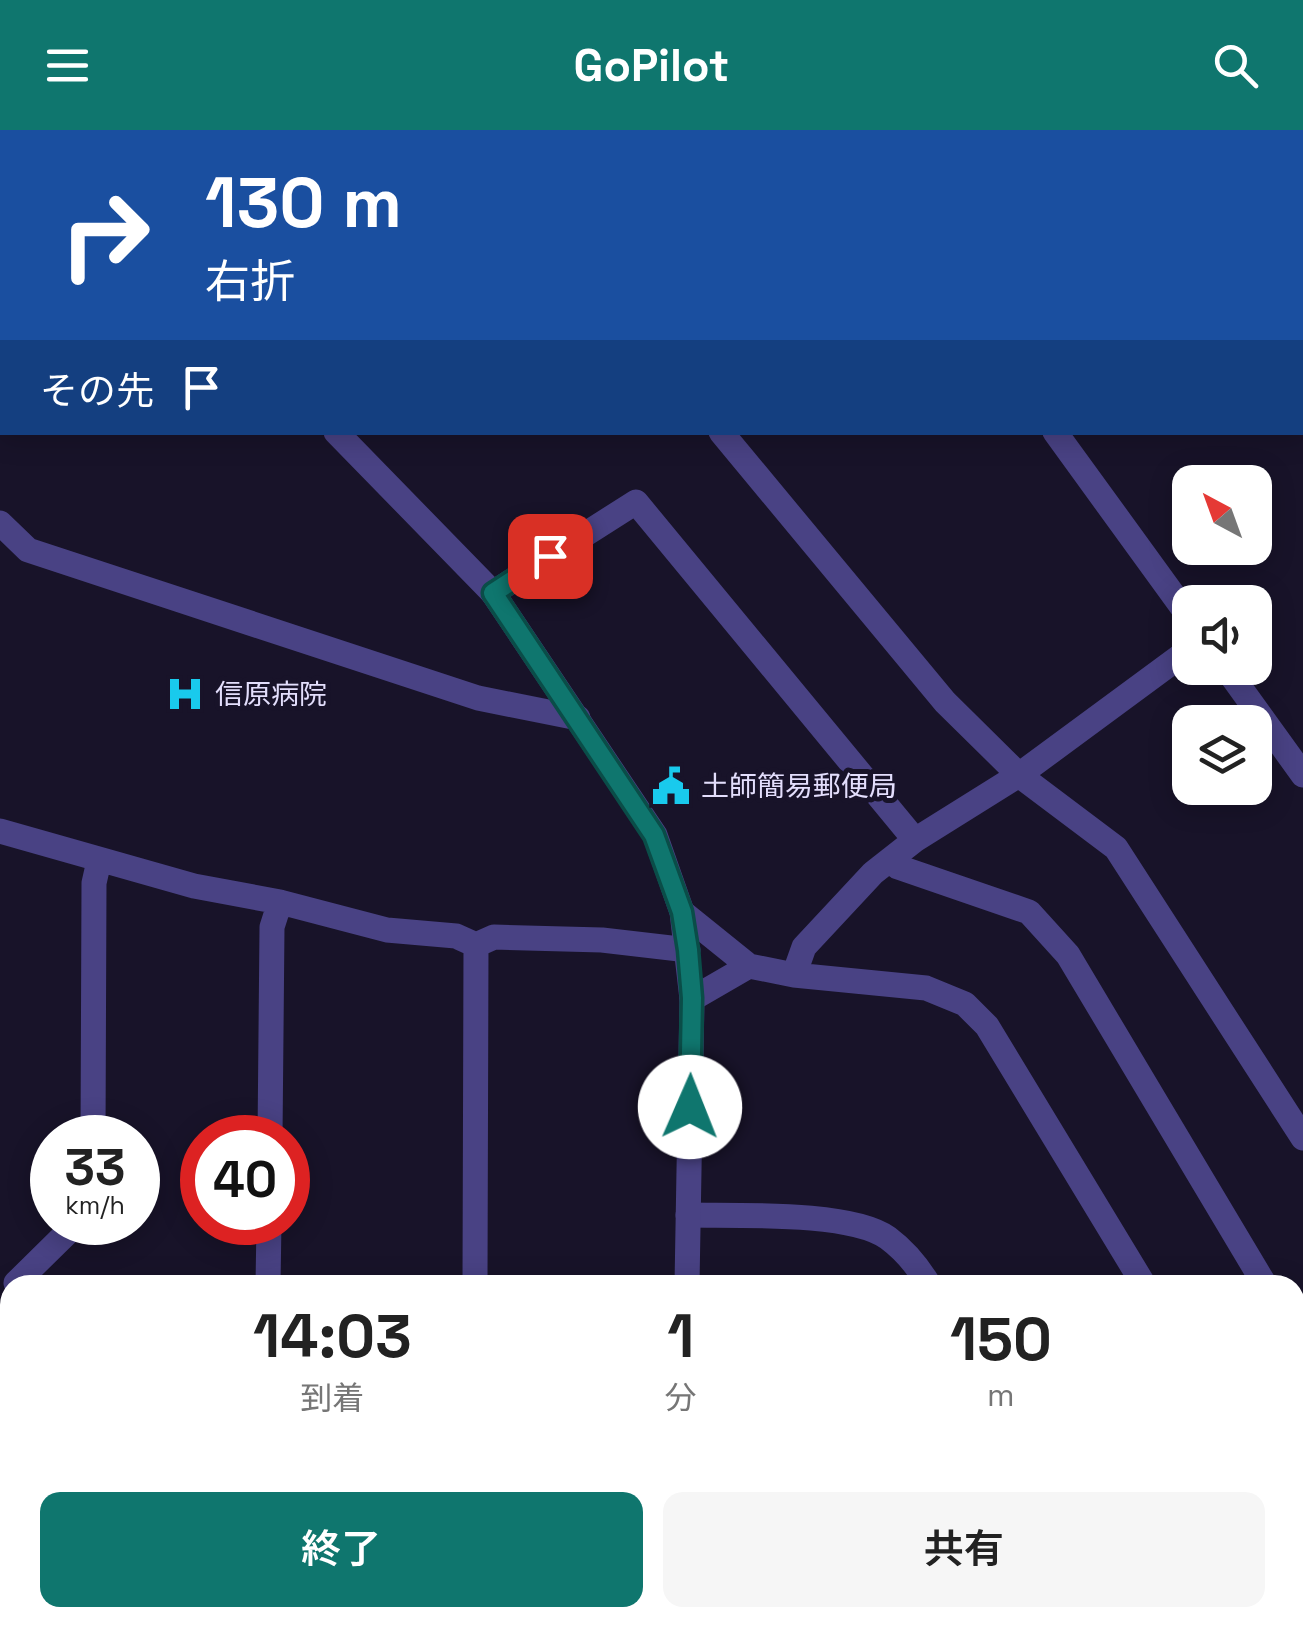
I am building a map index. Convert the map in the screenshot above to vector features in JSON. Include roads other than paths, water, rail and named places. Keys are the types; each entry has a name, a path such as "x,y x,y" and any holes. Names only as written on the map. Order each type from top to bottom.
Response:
{"street":[{"path":"339,435 493,593 654,835 682,912 692,998 687,1275"},
{"path":"722,435 945,702 1019,775 1116,848 1303,1138"},
{"path":"1057,435 1172,593"},
{"path":"493,593 636,502 915,840"},
{"path":"0,523 28,550 478,698 578,718"},
{"path":"794,975 804,946 874,873 915,840 1019,775 1172,662"},
{"path":"1238,685 1303,775"},
{"path":"0,830 194,886 280,902 387,930 456,936 476,945 494,937 602,940 688,950"},
{"path":"890,860 1030,912 1068,955 1259,1275"},
{"path":"93,1115 94,883 99,861"},
{"path":"270,1115 272,927 280,902"},
{"path":"682,912 749,966 794,975 926,988 965,1004 986,1026 1138,1275"},
{"path":"476,945 476,1275"},
{"path":"692,998 749,966"},
{"path":"688,1215 830,1219 886,1236 924,1275"},
{"path":"15,1275 50,1245"},
{"path":"268,1275 269,1245"}],"place":[{"name":"信原病院","path":"185,694"},
{"name":"土師簡易郵便局","path":"671,786"}]}
